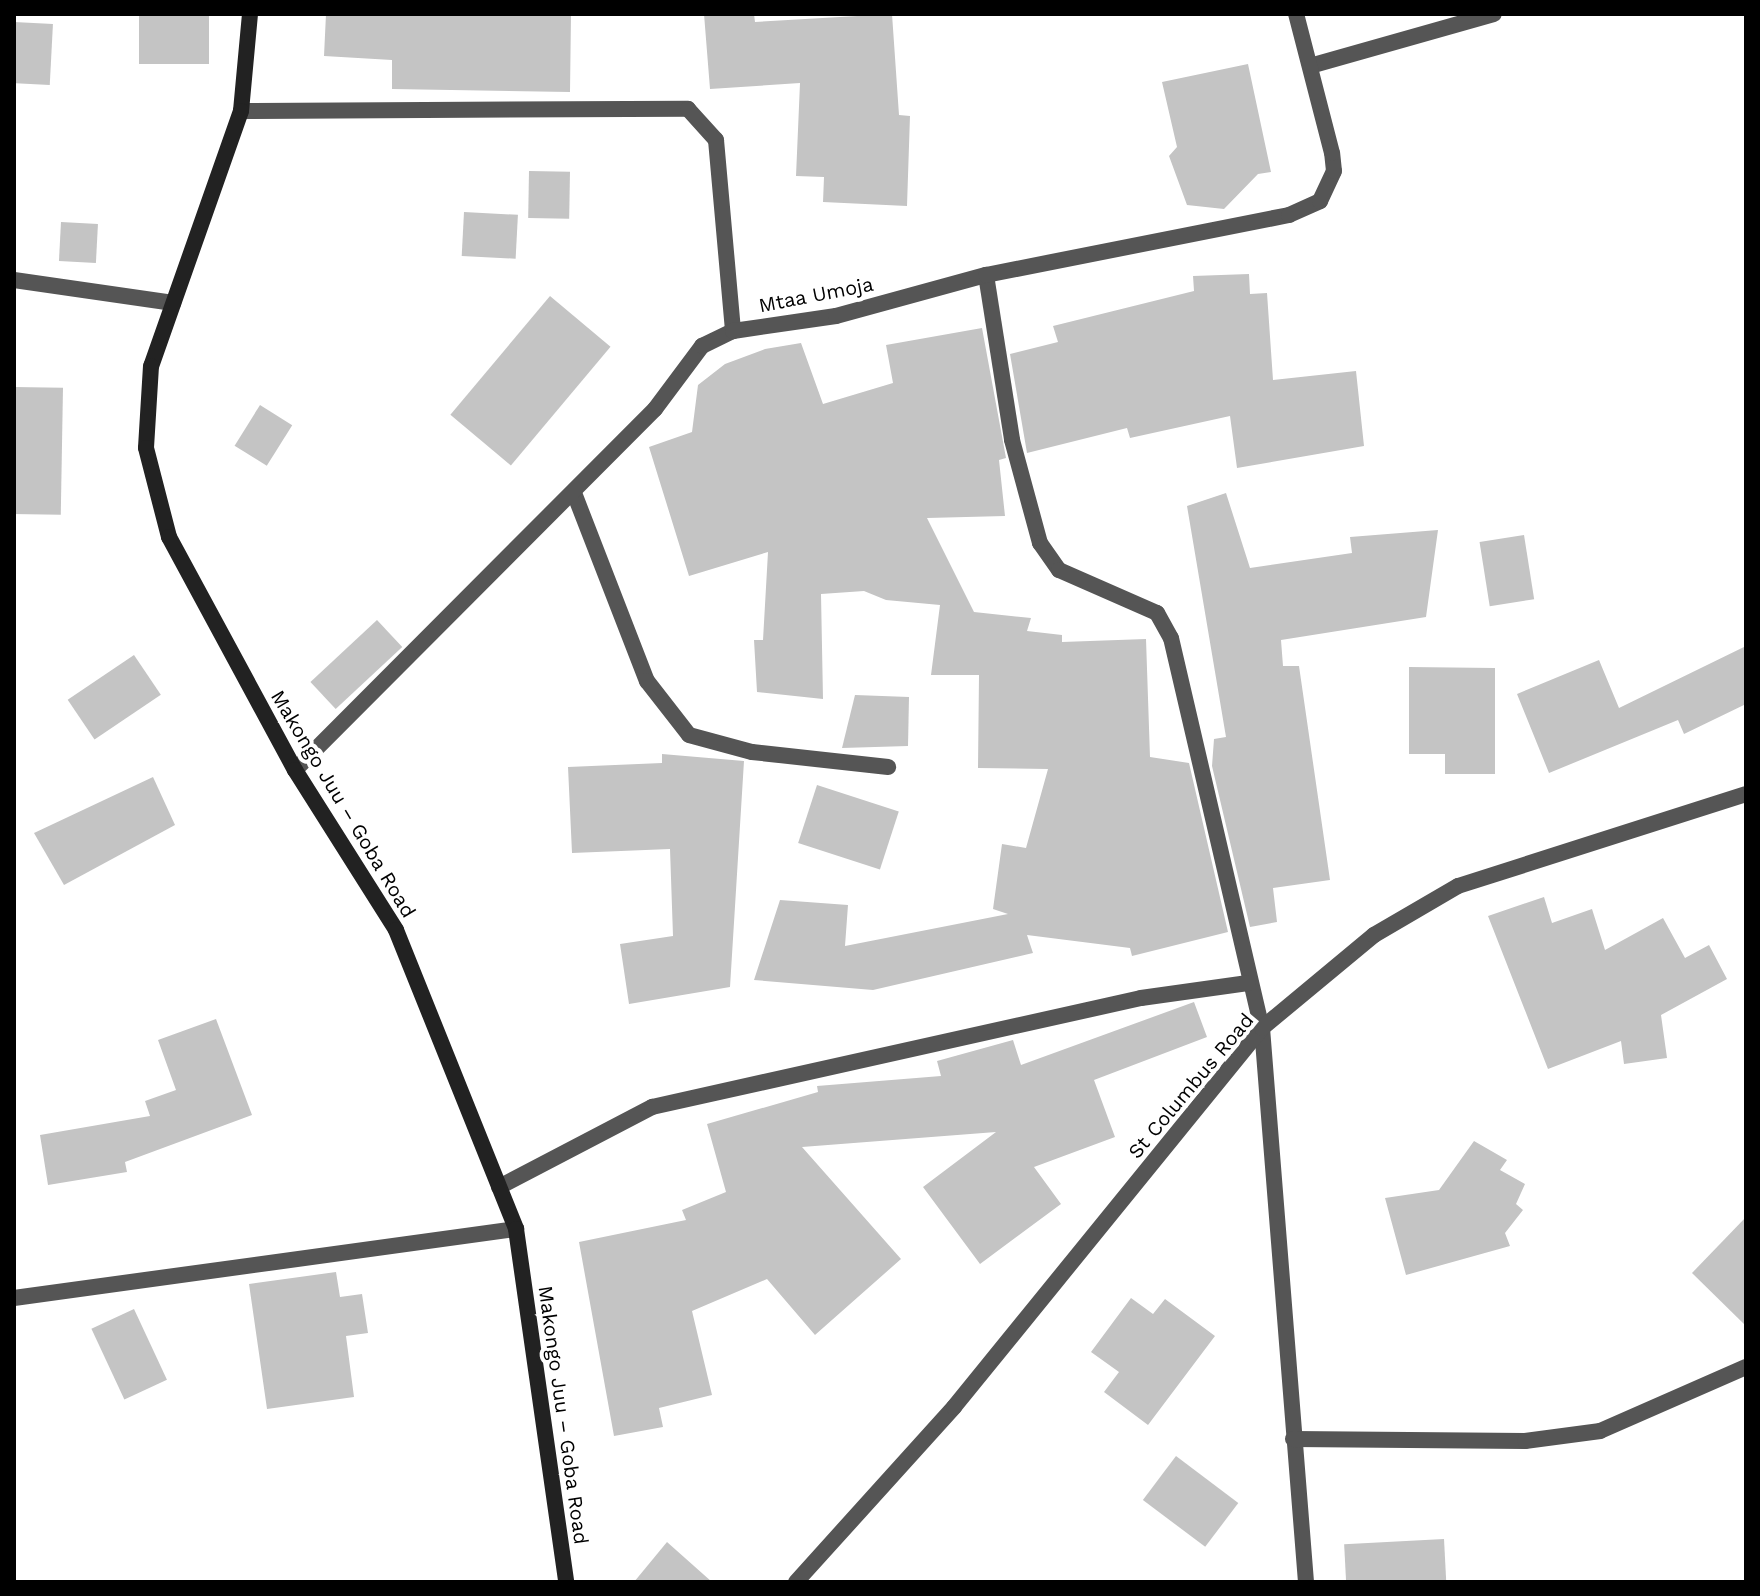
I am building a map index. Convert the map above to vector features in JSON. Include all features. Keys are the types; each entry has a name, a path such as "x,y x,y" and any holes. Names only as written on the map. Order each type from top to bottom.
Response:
{"street":[{"name":"Makongo Juu – Goba Road","path":"250,14 241,111 151,366 146,448 169,537 295,770 396,930 516,1229 566,1582"},
{"name":"Mtaa Umoja","path":"295,770 655,409 702,346 733,331 836,316 986,275 1306,211 1320,201 1334,171 1296,14"},
{"path":"1310,66 1494,14"},
{"path":"241,111 688,109 716,140 733,331"},
{"path":"986,275 1012,440 1040,543 1059,570 1157,613 1171,638 1248,983 1262,1028 1306,1582"},
{"path":"14,280 173,303"},
{"path":"574,493 647,681 689,735 752,752 888,767"},
{"name":"St Columbus Road","path":"796,1582 954,1407 1262,1028 1374,935 1458,886 1746,794"},
{"path":"499,1187 652,1107 1141,998 1248,983"},
{"path":"14,1298 516,1229"},
{"path":"1293,1439 1525,1441 1600,1431 1746,1367"}],"building":[{"path":"139,14 209,14 209,64 139,64"},
{"path":"326,14 571,14 570,92 392,89 392,60 324,56"},
{"path":"704,14 754,14 755,22 892,14 899,115 910,116 907,206 823,202 824,177 796,176 800,83 710,89"},
{"path":"14,22 53,24 50,85 14,83"},
{"path":"1248,64 1271,172 1258,174 1224,209 1187,205 1169,156 1177,147 1162,82"},
{"path":"529,171 570,172 569,219 528,218"},
{"path":"464,212 518,215 516,259 462,256"},
{"path":"61,222 98,224 96,263 59,261"},
{"path":"1249,274 1250,294 1267,293 1273,380 1356,371 1364,446 1237,468 1230,416 1130,438 1127,428 1027,453 1010,354 1058,342 1053,326 1194,291 1193,276"},
{"path":"550,296 611,347 511,466 450,415"},
{"path":"982,328 1006,458 999,460 1005,516 927,518 974,612 1031,618 1027,631 1062,635 1062,642 1146,639 1150,757 1189,763 1228,932 1132,956 1130,948 1027,935 1033,953 873,990 754,980 780,900 848,905 845,946 1008,914 993,909 1002,844 1026,848 1048,769 978,768 979,675 931,675 940,605 886,600 864,591 821,594 823,699 757,692 754,640 763,640 768,552 689,576 649,447 692,432 698,385 725,364 765,349 801,343 823,404 893,383 886,345"},
{"path":"14,387 63,388 61,515 14,514"},
{"path":"260,405 292,425 267,466 235,446"},
{"path":"1226,493 1250,568 1352,553 1350,537 1438,530 1426,617 1281,640 1283,666 1299,666 1330,880 1273,888 1277,922 1250,927 1212,766 1214,739 1226,737 1187,506"},
{"path":"1524,535 1534,599 1490,606 1480,542"},
{"path":"377,620 402,647 336,709 310,682"},
{"path":"1746,646 1746,704 1684,734 1678,720 1549,773 1517,694 1599,660 1619,708"},
{"path":"134,655 161,695 95,740 68,700"},
{"path":"1409,667 1495,668 1495,774 1445,774 1445,754 1409,754"},
{"path":"855,695 909,697 908,746 842,748"},
{"path":"662,754 744,761 730,987 629,1004 620,944 673,936 670,849 572,853 568,767 662,763"},
{"path":"153,777 175,825 64,885 34,833"},
{"path":"817,785 899,812 880,870 798,843"},
{"path":"1544,897 1552,923 1592,909 1605,950 1663,918 1685,958 1709,945 1727,979 1661,1015 1667,1058 1624,1064 1621,1041 1548,1069 1488,916"},
{"path":"1194,1002 1207,1037 1094,1080 1115,1137 1034,1167 1061,1204 980,1264 923,1187 996,1132 802,1147 901,1259 815,1335 767,1279 692,1311 712,1395 659,1408 663,1427 614,1436 579,1242 686,1220 682,1210 726,1192 707,1124 818,1092 817,1086 941,1076 937,1061 1013,1040 1021,1065"},
{"path":"216,1019 252,1115 125,1162 127,1172 48,1185 40,1135 150,1116 145,1101 176,1090 158,1040"},
{"path":"1474,1141 1507,1160 1500,1170 1525,1184 1516,1204 1523,1210 1505,1233 1510,1246 1406,1275 1385,1198 1439,1190"},
{"path":"1746,1217 1746,1326 1692,1273"},
{"path":"336,1272 340,1297 362,1294 368,1333 346,1336 354,1397 267,1409 249,1284"},
{"path":"1131,1298 1153,1314 1165,1299 1215,1336 1148,1425 1104,1392 1119,1372 1091,1352"},
{"path":"134,1309 167,1380 124,1400 91,1329"},
{"path":"1176,1456 1238,1503 1205,1547 1143,1500"},
{"path":"1444,1539 1446,1582 1346,1582 1344,1544"},
{"path":"667,1542 712,1582 634,1582"}]}
